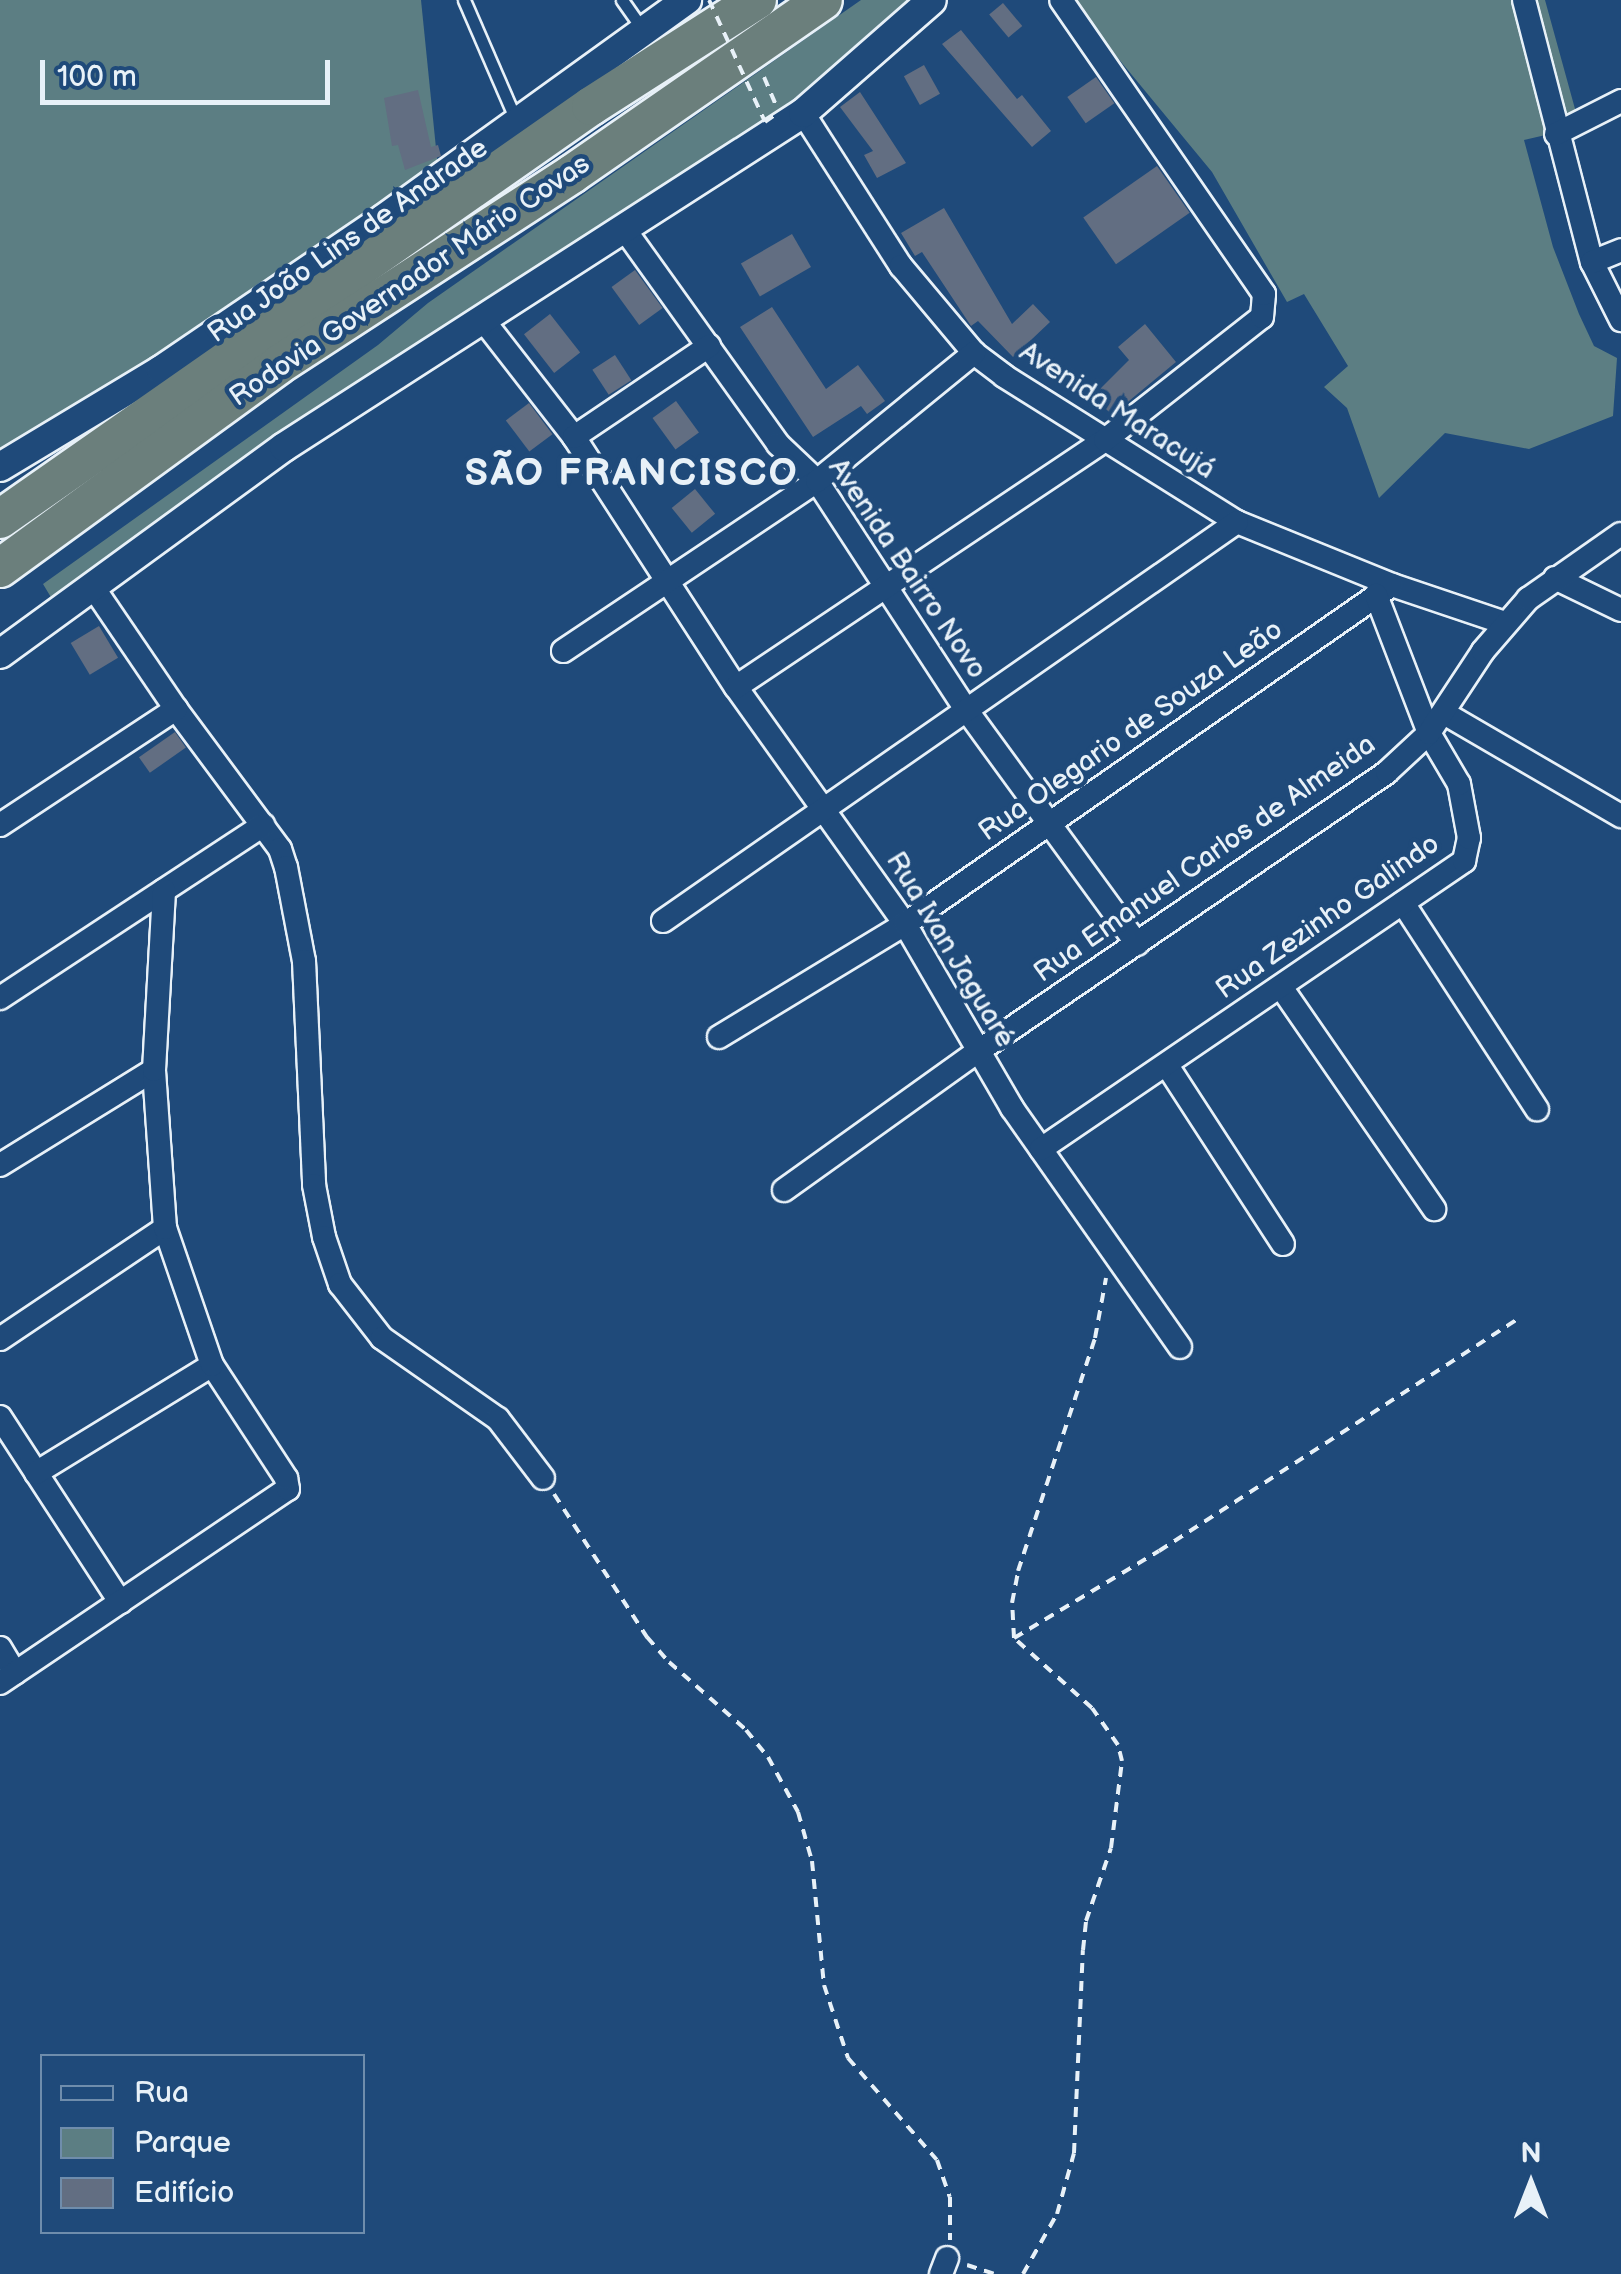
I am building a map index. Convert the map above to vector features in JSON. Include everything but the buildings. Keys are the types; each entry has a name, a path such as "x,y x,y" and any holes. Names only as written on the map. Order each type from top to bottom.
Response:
{"highway":[{"name":"Rodovia Governador Mário Covas","path":"0,519 577,116 757,0"},
{"name":"Rodovia Governador Mário Covas","path":"0,568 278,365 572,174 823,0"}],"street":[{"name":"Rua João Lins de Andrade","path":"0,467 161,370 518,123 687,0"},
{"path":"0,654 284,448 626,230 791,112 932,0"},
{"path":"736,687 1105,440 1256,324 1265,302 1217,222 1062,0"},
{"path":"1524,0 1592,262 1621,320"},
{"path":"1556,134 1621,101"},
{"name":"Avenida Maracujá","path":"791,112 901,266 974,353 1237,522 1384,590 1505,623"},
{"name":"Avenida Bairro Novo","path":"626,230 778,444 816,481 965,708 1137,944"},
{"path":"1592,262 1621,250"},
{"name":"Rua Ivan Jaguaré","path":"483,320 574,437 672,581 736,687 905,924 977,1052 1180,1347"},
{"path":"574,437 710,346"},
{"path":"564,651 816,481 974,353"},
{"path":"662,921 1237,522"},
{"name":"Rua Emanuel Carlos de Almeida","path":"784,1190 977,1052 1386,772 1429,733 1505,623 1555,578 1621,534"},
{"path":"1555,578 1621,610"},
{"path":"93,587 176,709 280,849 294,894 304,961 314,1185 324,1237 340,1284 382,1338 498,1418 543,1478"},
{"name":"Rua Zezinho Galindo","path":"1041,1149 1456,869 1468,851 1459,784 1429,733 1384,590"},
{"name":"Rua Olegario de Souza Leão","path":"719,1036 905,924 1384,590"},
{"path":"0,825 176,709"},
{"path":"1444,713 1621,816"},
{"path":"0,998 263,825"},
{"path":"0,1648 8,1678 288,1490 286,1478 212,1365 165,1228 154,1070 164,890"},
{"path":"1403,902 1537,1109"},
{"path":"1281,987 1434,1209"},
{"path":"1168,1066 1283,1244"},
{"path":"0,1165 154,1070"},
{"path":"0,1339 165,1228"},
{"path":"36,1473 212,1365"},
{"path":"0,1417 120,1602"}],"lane":[{"path":"464,0 518,123"},
{"path":"622,0 644,32"}],"path":[{"path":"709,0 765,122 791,112 752,50"},
{"path":"1024,2274 1056,2214 1074,2153 1086,1921 1111,1848 1122,1761 1113,1736 1092,1708 1014,1638 1011,1615 1018,1571 1072,1415 1102,1306 1105,1248 1099,1233"},
{"path":"1014,1638 1159,1551 1517,1319"},
{"path":"543,1478 647,1637 669,1662 746,1730 768,1757 798,1812 812,1861 820,1911 821,1964 848,2058 937,2160 953,2216 944,2266 994,2274"}],"green space":[{"path":"0,0 421,0 438,168 128,388 0,458"},
{"path":"861,0 907,0 795,98 632,220 58,609 43,584 378,345 428,303"},
{"path":"1070,0 1545,0 1580,127 1524,140 1553,247 1579,314 1594,346 1617,358 1613,416 1529,449 1445,433 1379,498 1347,408 1324,387 1348,366 1304,294 1287,302 1212,172"}],"district":[{"name":"SÃO FRANCISCO","path":"632,474"}]}
